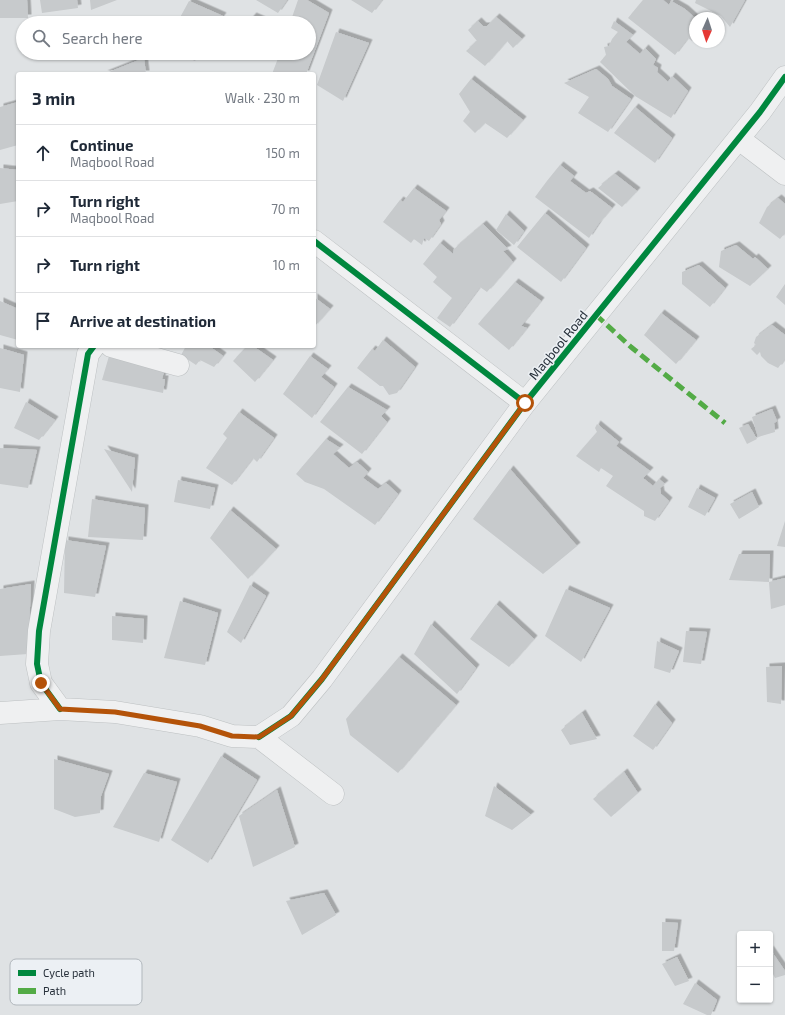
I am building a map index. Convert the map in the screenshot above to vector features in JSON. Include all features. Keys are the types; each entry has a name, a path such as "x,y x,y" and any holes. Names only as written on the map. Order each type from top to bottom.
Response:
{"street":[{"name":"Maqbool Road","path":"259,737 291,716 322,679 525,403 739,139 785,78"},
{"path":"739,139 785,174"},
{"path":"316,243 525,403"},
{"path":"60,709 41,683 37,664 39,631 88,354 92,348"},
{"path":"118,348 178,365"},
{"path":"0,713 60,709 115,712 200,726 232,736 259,737 333,794"}],"building":[{"path":"0,0 27,0 28,16 0,18"},
{"path":"40,0 77,0 78,8 42,13"},
{"path":"90,0 117,0 91,10"},
{"path":"256,0 287,0 278,13"},
{"path":"298,0 307,0 329,13 316,47 316,16 292,16"},
{"path":"351,0 382,0 372,13"},
{"path":"643,0 663,0 669,5 671,1 689,13 689,39 688,38 675,55 628,18"},
{"path":"696,0 745,0 730,27 725,21 725,12 713,12 695,3"},
{"path":"189,1 223,16 181,16"},
{"path":"496,17 522,39 513,48 507,41 485,66 466,51 477,41 468,30 478,21 483,26 487,26"},
{"path":"614,21 633,35 626,42 640,54 645,48 656,59 653,65 658,68 657,72 668,82 672,76 688,91 671,118 635,96 600,62 606,55 604,47 609,46 612,39 618,32 611,28"},
{"path":"336,32 369,43 343,101 317,85"},
{"path":"139,60 144,60 146,72 109,72"},
{"path":"277,60 311,60 307,72 273,72"},
{"path":"596,69 608,79 612,86 631,99 608,132 578,113 589,97 564,83"},
{"path":"471,79 523,120 507,138 485,123 475,133 463,121 470,112 459,94"},
{"path":"16,103 16,146 0,150 0,107"},
{"path":"635,107 672,138 655,163 614,133"},
{"path":"560,165 574,176 570,181 586,193 590,191 612,208 589,238 535,197"},
{"path":"0,168 16,170 16,201 0,204"},
{"path":"615,174 637,191 622,207 598,188"},
{"path":"414,188 446,211 439,220 441,224 429,241 424,238 422,245 414,239 411,243 383,222 400,200 403,202"},
{"path":"778,198 785,204 785,233 780,239 759,223 767,207"},
{"path":"545,213 586,248 561,282 517,247"},
{"path":"506,214 524,231 514,245 496,230"},
{"path":"483,224 508,249 503,251 513,262 487,292 480,287 450,327 437,318 452,298 433,282 437,277 423,264 440,243 453,254 454,249"},
{"path":"736,245 753,259 755,257 768,269 750,286 719,267 721,251"},
{"path":"699,265 725,288 710,307 682,284 682,272"},
{"path":"515,282 541,301 521,326 527,328 509,350 478,324"},
{"path":"785,284 785,305 776,297"},
{"path":"316,298 330,309 316,325"},
{"path":"0,301 16,308 16,339 0,335"},
{"path":"661,313 696,340 676,364 644,335"},
{"path":"772,325 785,335 785,359 778,368 768,363 761,356 760,352 757,355 751,349 756,345 754,343 756,337"},
{"path":"383,340 415,367 397,393 389,395 383,386 380,386 357,368 372,349 375,351"},
{"path":"0,348 24,355 20,392 0,388"},
{"path":"185,348 212,348 223,356 214,367 200,360 196,365 181,355"},
{"path":"245,348 256,348 273,360 255,382 233,361"},
{"path":"109,356 165,368 162,379 165,379 163,393 102,380"},
{"path":"310,356 328,369 321,377 334,387 312,418 283,394"},
{"path":"348,387 387,410 381,416 387,422 362,454 320,422"},
{"path":"26,402 55,420 39,440 14,428"},
{"path":"772,409 777,421 774,423 775,432 758,437 752,417"},
{"path":"239,412 274,438 257,462 253,458 232,485 206,468 227,438 223,434"},
{"path":"597,424 619,442 616,446 650,471 643,478 653,486 659,479 665,484 660,488 661,494 669,501 655,521 644,516 644,511 606,486 613,476 601,468 599,472 576,456 597,432 595,428"},
{"path":"748,424 757,439 747,444 739,428"},
{"path":"326,439 340,448 333,454 349,468 357,462 368,472 363,478 378,489 386,483 398,494 375,525 324,489 305,482 296,474"},
{"path":"0,448 37,450 28,488 0,484"},
{"path":"104,449 135,458 132,492"},
{"path":"510,469 577,546 543,574 473,519"},
{"path":"178,480 215,488 210,509 174,502"},
{"path":"697,488 715,498 705,516 688,507"},
{"path":"752,492 759,507 739,519 730,504"},
{"path":"92,499 145,508 143,540 88,537"},
{"path":"230,510 276,549 248,579 210,538"},
{"path":"785,521 785,547 777,546"},
{"path":"65,540 106,546 95,597 64,593"},
{"path":"739,554 770,554 769,582 729,580"},
{"path":"785,578 785,605 771,609 769,582"},
{"path":"31,584 28,654 0,656 0,589"},
{"path":"250,585 266,596 241,643 227,632"},
{"path":"566,589 610,608 581,662 545,636"},
{"path":"180,601 218,613 205,665 164,658"},
{"path":"496,604 534,639 509,667 470,639"},
{"path":"112,616 144,619 143,643 112,640"},
{"path":"431,624 476,668 457,694 414,654"},
{"path":"686,631 707,632 701,664 683,662"},
{"path":"657,641 679,651 670,673 654,668"},
{"path":"399,657 456,705 398,773 350,735 346,719"},
{"path":"782,666 781,704 767,702 766,667"},
{"path":"655,704 672,723 653,750 633,736"},
{"path":"582,713 597,739 570,745 561,730"},
{"path":"221,756 257,780 208,863 171,840"},
{"path":"54,759 109,774 101,796 100,813 75,817 54,809"},
{"path":"624,772 638,793 611,817 593,799"},
{"path":"144,773 177,782 159,842 113,827"},
{"path":"494,786 531,815 512,830 485,816"},
{"path":"277,790 295,847 253,867 239,816"},
{"path":"324,893 336,915 302,935 286,901"},
{"path":"662,922 678,923 674,951 662,951"},
{"path":"773,953 785,971 785,975 775,978 773,974"},
{"path":"677,957 689,981 675,986 662,964"},
{"path":"695,983 717,1000 711,1015 707,1015 683,1004"}],"marked path":[{"path":"596,315 631,347 725,423"}],"cycle path":[{"path":"259,737 291,716 322,679 525,403 760,112 785,77"},
{"path":"316,243 525,403"},
{"path":"60,709 41,683 37,664 39,631 88,354 92,348"}],"route":[{"path":"41,683 60,709 115,712 200,726 232,736 259,737 291,716 322,679 525,403"}]}
